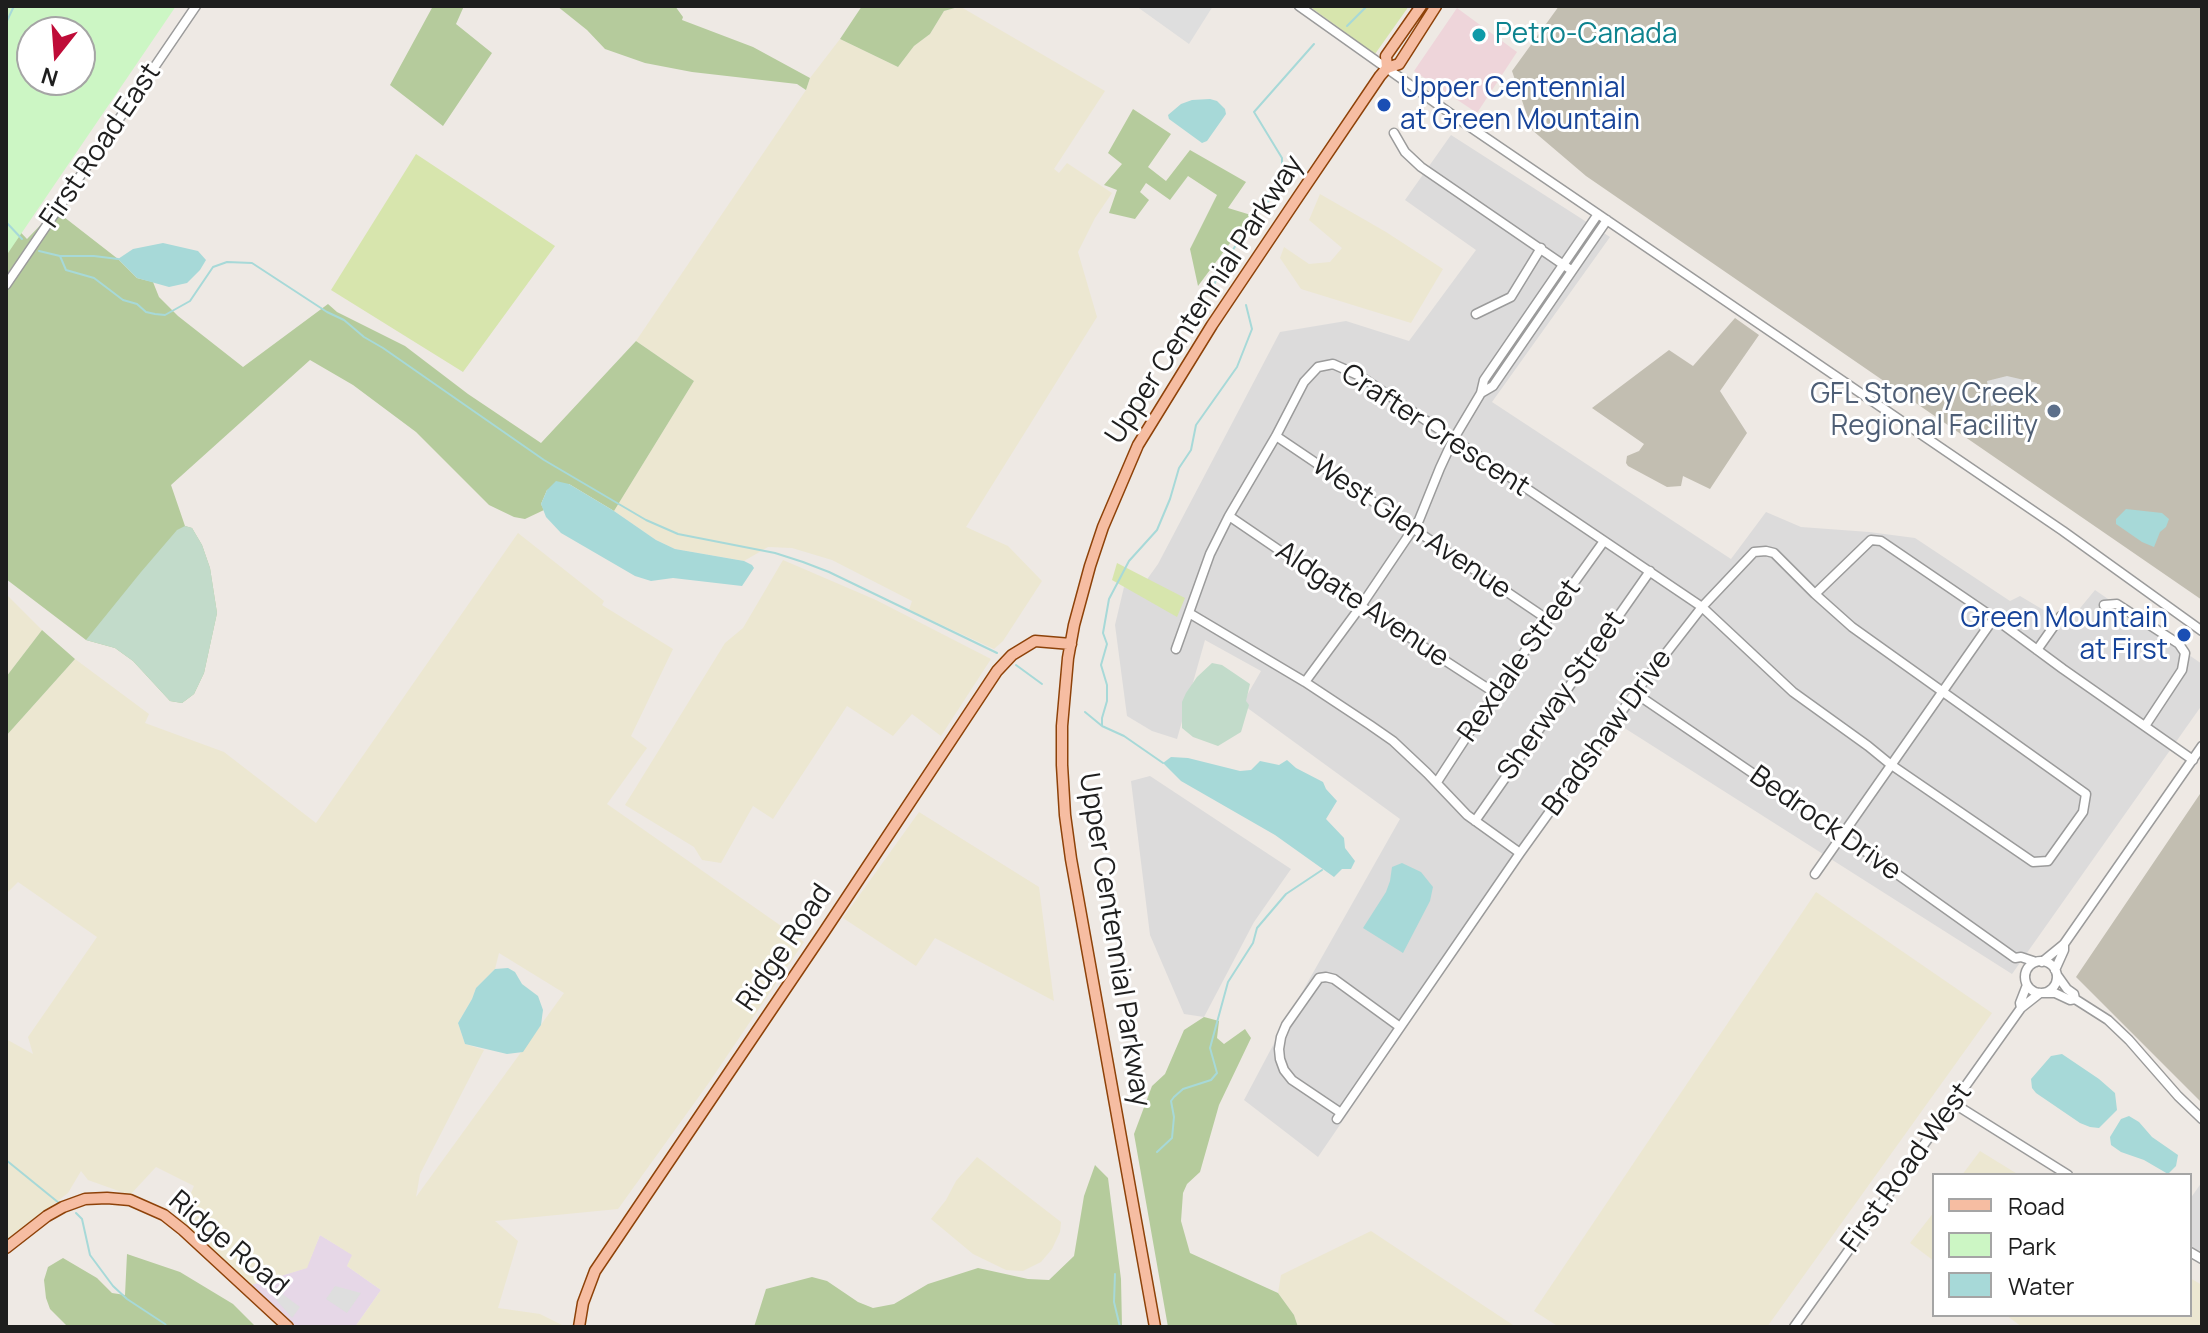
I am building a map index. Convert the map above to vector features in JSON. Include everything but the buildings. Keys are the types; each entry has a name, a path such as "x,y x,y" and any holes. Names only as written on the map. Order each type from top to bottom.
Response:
{"main road":[{"name":"Upper Centennial Parkway","path":"1387,68 1386,56 1421,6"},
{"name":"Upper Centennial Parkway","path":"1155,1327 1065,815 1062,726 1071,644 1103,527 1138,445 1212,325 1387,68 1399,64 1436,6"},
{"name":"Ridge Road","path":"579,1327 583,1303 595,1271 807,959 997,671 1012,655 1035,641 1071,644"},
{"name":"Ridge Road","path":"6,1248 63,1207 85,1199 130,1200 164,1215 183,1230 288,1327"}],"street":[{"name":"First Road East","path":"6,285 196,6"},
{"path":"1299,6 2063,531 2202,631"},
{"path":"1394,133 1405,152 1421,167 1567,267"},
{"path":"1305,682 1413,529 1430,498 1453,440 1481,393 1493,386 1598,214"},
{"path":"1567,267 1607,220"},
{"path":"1476,314 1511,297 1541,248"},
{"name":"Crafter Crescent","path":"1176,649 1210,554 1229,516 1304,382 1318,367 1333,364 1360,376 1702,607 1793,692 1890,764"},
{"name":"West Glen Avenue","path":"1276,436 1547,619"},
{"name":"Aldgate Avenue","path":"1229,516 1495,693"},
{"path":"1815,594 1871,540 1881,541 2193,760"},
{"name":"Rexdale Street","path":"1437,782 1495,693 1604,541"},
{"name":"Bradshaw Drive","path":"1400,1027 1334,979 1319,978 1286,1025 1281,1037 1280,1059 1292,1080 1339,1116 1520,853 1635,693 1702,607 1754,552 1774,553 1852,627 2086,794 2083,812 2048,861 2033,862 1890,764"},
{"name":"Sherway Street","path":"1475,821 1650,571"},
{"path":"2104,605 2117,604 2179,644 2185,653 2182,670 2145,726"},
{"path":"1189,613 1305,682 1393,741 1461,809 1520,853"},
{"path":"2037,650 2061,616"},
{"path":"1815,874 1994,618"},
{"name":"Bedrock Drive","path":"1635,693 2015,958 2026,974"},
{"name":"First Road West","path":"2021,1008 2028,969 2064,944 2202,746"},
{"name":"First Road West","path":"1794,1327 2021,1008 2054,986 2064,944"},
{"name":"Bedrock Drive","path":"2015,958 2039,962"},
{"path":"2039,962 2047,963 2075,999"},
{"path":"2027,985 2035,992 2055,993 2075,999 2108,1020 2202,1119"},
{"path":"1953,1103 2065,1173"}],"shaded area":[{"path":"1136,6 1213,6 1189,44"},
{"path":"1559,6 2202,6 2202,600 1586,176 1532,130 1512,71"},
{"path":"961,7 1105,91 1054,169 1059,173 1067,163 1112,193 1078,252 1097,317 966,527 1008,546 1042,581 1003,641 994,649 909,610 912,601 832,560 792,548 768,547 744,561 675,549 656,540 614,511 694,381 636,341 806,90 810,78 840,39 898,67 914,46 930,34 944,11"},
{"path":"1457,8 1517,52 1477,113 1414,71"},
{"path":"1451,135 1610,237 1492,402 1731,559 1766,512 1801,527 1915,538 2010,601 2020,596 2067,624 2095,590 2202,664 2202,705 2012,974 1615,722 1318,1157 1244,1100 1400,819 1242,704 1261,671 1205,640 1177,739 1152,731 1127,716 1115,625 1124,587 1138,592 1158,564 1280,332 1346,321 1409,341 1476,250 1405,200"},
{"path":"1320,194 1443,269 1411,323 1301,289 1280,258 1284,247 1309,264 1330,262 1342,248 1309,220"},
{"path":"1735,318 1759,335 1720,391 1747,433 1710,489 1683,476 1681,486 1667,487 1628,466 1627,456 1639,451 1644,444 1592,408 1669,350 1693,366"},
{"path":"2007,376 2037,383 2034,401 2030,404 2006,402 1991,406 1987,381"},
{"path":"518,533 604,601 602,605 673,649 631,736 647,748 607,804 804,942 618,1209 495,1221 518,1241 498,1308 540,1314 566,1327 355,1327 381,1290 347,1266 352,1255 320,1235 307,1268 251,1285 176,1228 194,1186 156,1167 130,1195 88,1180 81,1171 68,1193 6,1241 6,1039 33,1054 28,1037 97,937 18,882 6,894 6,736 75,659 149,714 145,723 224,752 316,823","holes":["499,953 564,993 416,1197 420,1174 484,1050 465,1044 458,1023 476,988 495,969"]},
{"path":"783,560 876,600 991,659 941,736 912,714 893,736 847,706 773,819 753,806 721,863 702,860 694,847 625,805 725,643 743,628"},
{"path":"6,594 42,630 6,677"},
{"path":"1150,776 1291,869 1254,922 1204,1017 1184,1014 1150,935 1131,781"},
{"path":"2202,791 2202,1103 2076,977"},
{"path":"919,812 1039,887 1054,1001 935,938 916,966 843,918"},
{"path":"1816,892 1992,1013 1767,1327 1559,1327 1534,1311"},
{"path":"1980,1151 2016,1173 1964,1173"},
{"path":"977,1157 1061,1222 1052,1249 1041,1262 1023,1271 1006,1270 973,1254 931,1219 956,1181"},
{"path":"2202,1182 2202,1261 2192,1254 2192,1196"},
{"path":"1932,1215 1932,1260 1910,1243"},
{"path":"1371,1231 1516,1327 1298,1327 1294,1315 1278,1293 1281,1275"},
{"path":"320,1235 353,1255 347,1266 381,1290 355,1327 295,1327 251,1285 306,1268"},
{"path":"2192,1279 2202,1285 2202,1327 2022,1327 2009,1317 2192,1317"},
{"path":"270,1285 300,1307 292,1318 267,1289"},
{"path":"335,1286 361,1293 347,1313 326,1299"}],"green space":[{"path":"6,6 176,6 6,256"},
{"path":"433,6 464,6 456,24 492,53 443,126 390,85"},
{"path":"557,6 675,6 682,20 753,47 810,78 806,90 797,84 692,72 645,63 605,49"},
{"path":"862,6 962,6 944,11 930,34 914,46 898,67 840,39"},
{"path":"1309,6 1409,6 1375,54"},
{"path":"1133,109 1171,134 1148,167 1166,181 1190,150 1246,182 1228,208 1251,215 1198,286 1190,249 1217,195 1188,176 1170,200 1146,183 1140,192 1149,200 1135,219 1109,213 1117,190 1104,185 1122,164 1108,153"},
{"path":"416,154 555,246 463,372 331,290"},
{"path":"55,210 118,259 137,278 153,282 159,297 178,316 243,367 328,304 337,312 405,346 468,394 541,443 636,341 694,381 614,511 569,484 547,490 541,504 544,510 525,519 489,505 416,432 353,385 310,360 171,485 185,526 192,528 202,545 210,568 217,613 204,673 194,694 182,703 170,701 133,661 115,648 86,640 6,579 6,217 27,239"},
{"path":"185,526 192,528 202,545 210,568 217,613 204,673 194,694 182,703 170,701 133,661 115,648 86,640 177,530"},
{"path":"1117,563 1185,598 1177,617 1112,580"},
{"path":"42,630 75,659 6,736 6,677"},
{"path":"1212,663 1222,665 1250,684 1246,701 1249,705 1241,732 1218,746 1193,737 1182,728 1182,702 1186,693"},
{"path":"1204,1017 1219,1021 1217,1038 1224,1044 1245,1029 1251,1038 1219,1105 1200,1172 1187,1184 1183,1193 1181,1221 1190,1253 1278,1293 1294,1315 1298,1327 1168,1327 1134,1134 1152,1086 1165,1074 1184,1030"},
{"path":"1095,1165 1108,1178 1121,1279 1122,1327 754,1327 766,1289 812,1277 827,1281 858,1302 873,1308 894,1304 928,1284 978,1268 1028,1279 1049,1280 1074,1256 1084,1196"},
{"path":"127,1254 180,1272 233,1304 256,1327 68,1327 50,1309 44,1280 48,1267 63,1258 97,1278 112,1293 125,1295"}],"water":[{"path":"1210,99 1217,101 1226,114 1207,141 1202,143 1169,119 1168,115 1181,104"},
{"path":"163,243 198,251 206,260 187,283 169,287 137,278 118,259 133,249"},
{"path":"556,481 569,484 675,549 744,561 754,568 742,586 673,578 651,581 635,576 561,533 546,517 541,504 547,490"},
{"path":"2126,509 2162,513 2169,519 2154,547 2116,524 2116,519"},
{"path":"1171,757 1188,758 1240,771 1251,770 1260,761 1279,765 1287,760 1323,782 1337,801 1326,819 1344,838 1345,848 1355,861 1351,869 1342,869 1334,877 1275,835 1181,781 1163,763"},
{"path":"1402,863 1421,872 1433,887 1430,901 1403,953 1363,928 1386,892 1392,867"},
{"path":"508,968 538,996 543,1010 541,1025 523,1052 507,1054 465,1044 458,1023 476,988 495,969"},
{"path":"2062,1054 2115,1093 2117,1110 2099,1128 2080,1123 2032,1088 2031,1079 2051,1056"},
{"path":"2129,1116 2139,1122 2152,1137 2178,1155 2176,1166 2166,1173 2111,1145 2110,1137 2121,1119"}],"waterway":[{"path":"6,23 14,6"},
{"path":"1347,26 1367,6"},
{"path":"1215,283 1222,262 1230,255 1254,214 1275,195 1282,173 1282,158 1254,112 1314,44"},
{"path":"6,222 22,239"},
{"path":"39,251 60,256 118,259"},
{"path":"60,256 66,270 94,278 123,300 137,304 146,312 165,315 190,301 213,267 227,262 252,263 344,320 364,337 544,460 646,520 678,534 775,553 803,562 997,653"},
{"path":"1102,726 1107,685 1101,665 1107,644 1103,633 1109,599 1129,561 1157,530 1179,468 1191,450 1196,425 1237,367 1252,329 1246,305"},
{"path":"1016,665 1042,684"},
{"path":"1085,712 1102,726 1124,736 1163,763"},
{"path":"1157,1152 1172,1138 1174,1117 1171,1101 1174,1097 1183,1089 1211,1080 1217,1073 1210,1048 1228,982 1253,943 1257,928 1286,894 1322,870"},
{"path":"6,1160 59,1203"},
{"path":"76,1213 82,1219 90,1255 113,1286 167,1327"},
{"path":"1115,1274 1114,1302 1120,1327"}],"place":[{"name":"Petro-Canada","path":"1479,35"},
{"name":"Upper Centennial at Green Mountain","path":"1384,105"},
{"name":"GFL Stoney Creek Regional Facility","path":"2054,411"},
{"name":"Green Mountain at First","path":"2184,635"}]}
